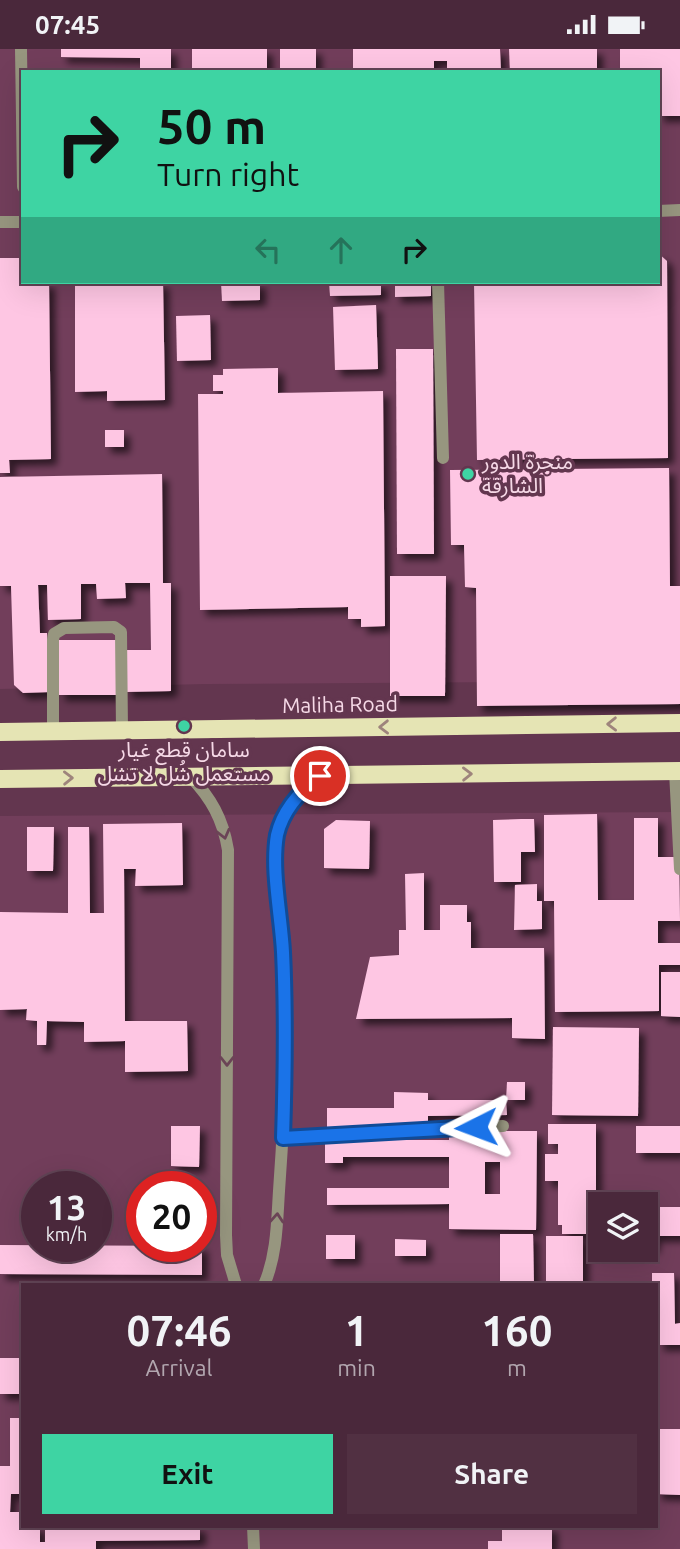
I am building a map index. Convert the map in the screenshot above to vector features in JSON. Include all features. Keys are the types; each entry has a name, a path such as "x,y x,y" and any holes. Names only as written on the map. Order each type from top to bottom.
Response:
{"main road":[{"name":"Maliha Road","path":"0,732 680,723"},
{"path":"0,779 678,771"}],"street":[{"path":"21,49 21,70"},
{"path":"660,211 680,210"},
{"path":"0,222 21,222"},
{"path":"438,284 443,458"},
{"path":"53,731 53,640 59,630 114,627 121,632 122,731"},
{"path":"678,771 680,869"},
{"path":"190,776 206,792 217,810 228,849 226,1235 227,1255 235,1283"},
{"path":"265,1283 274,1252 283,1138 285,1045 283,951 276,858 278,834 286,811 301,791 320,776"},
{"path":"283,1138 503,1126"},
{"path":"253,1528 254,1549"}],"shaded area":[{"path":"0,49 680,49 680,681 205,684 0,689"},
{"path":"680,812 680,1549 0,1549 0,816"}],"building":[{"path":"61,49 171,49 171,70 140,70 140,58 61,57"},
{"path":"192,49 267,49 267,70 192,70"},
{"path":"280,49 316,49 316,70 280,70"},
{"path":"353,49 500,49 501,70 447,70 447,61 434,61 434,70 353,70"},
{"path":"509,49 597,49 597,70 510,70"},
{"path":"620,49 680,49 680,116 660,116 660,70 620,70"},
{"path":"660,255 667,261 668,458 477,460 474,284 660,284"},
{"path":"0,258 21,258 21,284 49,284 51,459 9,460 10,473 0,473"},
{"path":"75,284 163,284 165,400 107,401 107,391 75,392"},
{"path":"221,284 260,284 260,300 222,301"},
{"path":"329,284 381,284 381,295 330,296"},
{"path":"395,284 431,284 431,296 395,297"},
{"path":"376,305 378,369 335,370 333,307"},
{"path":"210,315 211,360 177,361 176,316"},
{"path":"396,349 433,349 434,554 397,554"},
{"path":"278,368 278,393 383,391 385,626 361,627 361,619 348,619 348,607 200,610 198,394 223,394 223,391 213,391 213,375 223,375 223,369"},
{"path":"105,430 124,430 124,447 105,447"},
{"path":"669,468 670,586 680,586 680,704 477,706 476,588 465,587 464,545 451,545 450,470"},
{"path":"162,474 163,583 171,583 171,691 126,692 124,650 151,650 150,583 125,583 126,598 97,599 96,584 81,584 81,619 48,620 47,585 38,585 40,633 47,633 49,692 23,693 14,685 11,586 0,586 0,477"},
{"path":"390,576 446,576 445,696 390,696"},
{"path":"59,640 116,640 116,695 59,695"},
{"path":"597,814 598,900 634,900 634,818 658,818 658,857 679,857 680,921 658,921 658,943 680,943 680,965 659,965 659,1011 555,1012 554,901 544,901 544,815"},
{"path":"534,819 535,852 521,852 521,882 494,882 493,820"},
{"path":"336,820 370,821 369,869 324,868 324,829"},
{"path":"182,823 183,885 135,886 136,869 124,869 125,1021 187,1021 188,1071 125,1072 125,1041 84,1042 84,1022 47,1021 46,1045 37,1045 37,1021 26,1020 27,1009 0,1010 0,912 68,913 68,827 89,827 90,913 104,913 103,824"},
{"path":"27,827 54,827 53,871 27,871"},
{"path":"424,873 424,930 440,930 440,905 467,905 467,922 471,922 471,948 544,948 545,1039 512,1038 512,1018 356,1019 370,957 399,955 399,930 406,930 405,874"},
{"path":"537,884 537,901 542,901 542,929 514,930 515,885"},
{"path":"661,972 680,972 680,1017 661,1016"},
{"path":"553,1027 639,1028 638,1116 552,1115"},
{"path":"507,1082 525,1082 525,1100 506,1100"},
{"path":"394,1092 428,1093 428,1100 506,1100 507,1115 428,1116 428,1127 327,1127 327,1108 394,1108"},
{"path":"548,1124 596,1124 596,1192 588,1192 588,1234 562,1234 562,1225 558,1225 558,1181 545,1181 545,1154 558,1154 558,1144 548,1144"},
{"path":"171,1126 200,1126 199,1167 171,1166"},
{"path":"636,1126 680,1126 680,1153 636,1153"},
{"path":"449,1131 537,1131 536,1230 449,1229 449,1204 327,1205 327,1188 449,1188 449,1157 343,1157 343,1163 325,1163 325,1140 449,1140","holes":["485,1162 500,1162 500,1194 485,1194"]},
{"path":"658,1207 680,1207 680,1236 658,1236"},
{"path":"500,1234 533,1234 534,1283 500,1283"},
{"path":"326,1235 355,1235 355,1259 326,1259"},
{"path":"546,1236 583,1236 583,1283 546,1283"},
{"path":"395,1239 426,1240 426,1256 395,1256"},
{"path":"0,1245 21,1245 21,1262 112,1262 112,1246 126,1246 126,1262 202,1262 202,1275 0,1274"},
{"path":"652,1273 674,1273 675,1324 680,1323 680,1345 658,1345 658,1283 652,1283"},
{"path":"0,1358 21,1358 21,1394 0,1394"},
{"path":"10,1418 21,1418 21,1494 11,1494 10,1512 21,1512 21,1528 40,1528 40,1542 45,1542 45,1528 200,1528 200,1540 96,1541 96,1549 0,1549 0,1466 10,1466"},
{"path":"658,1429 680,1429 680,1495 658,1494"},
{"path":"502,1528 552,1528 552,1549 488,1549 488,1541 502,1541"}],"place":[{"name":"منجرة الدور الشارقة","path":"468,474"},
{"name":"سامان قطع غيار مستعمل شُل لا تشل","path":"184,726"}],"route":[{"path":"320,776 301,791 286,811 278,834 276,858 283,951 285,1045 283,1138 476,1127"}]}
